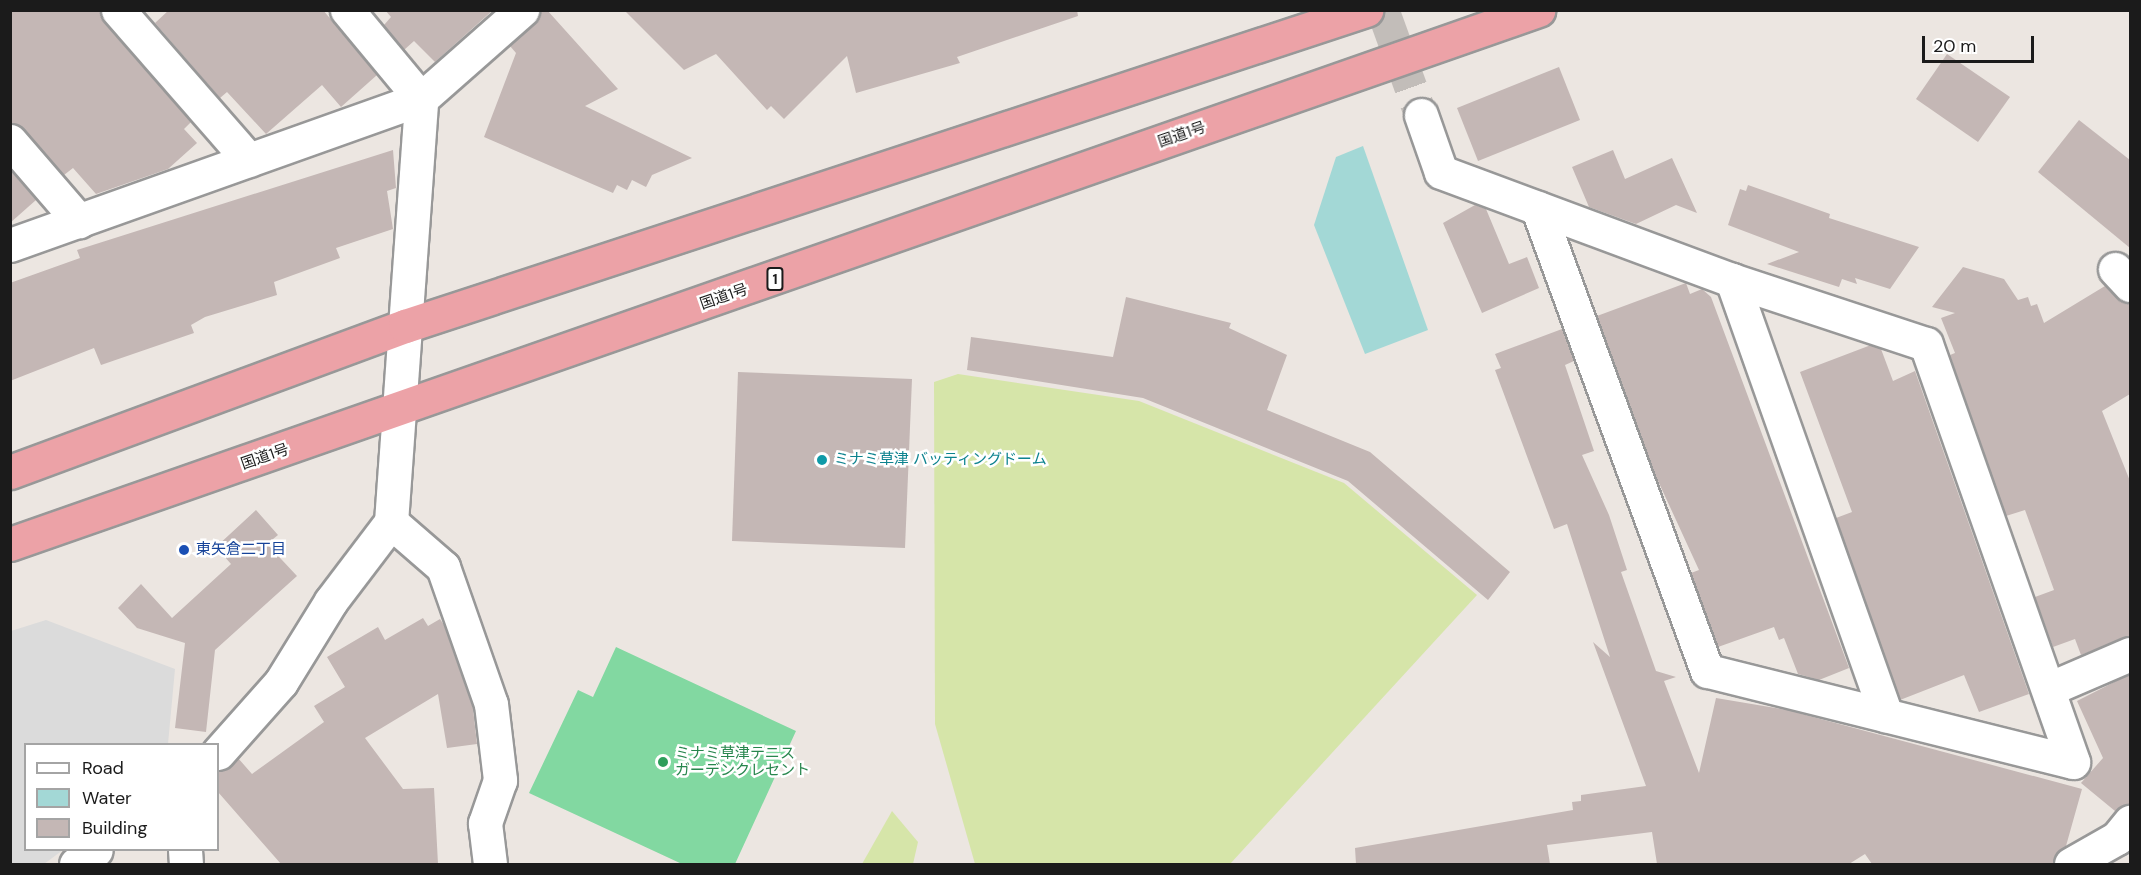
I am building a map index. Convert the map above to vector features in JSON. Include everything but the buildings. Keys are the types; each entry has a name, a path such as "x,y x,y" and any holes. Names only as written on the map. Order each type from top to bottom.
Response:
{"highway":[{"path":"10,472 405,326 1366,10"},
{"name":"国道1号","path":"10,544 397,411 1538,10"}],"street":[{"path":"118,10 249,160"},
{"path":"219,752 281,682 331,601 391,522 397,411 421,99 347,10"},
{"path":"10,245 421,99 522,10"},
{"path":"1421,115 1441,172 1538,208 1731,280 1926,344 2051,688 2073,762 1707,671 1538,208"},
{"path":"10,141 79,221"},
{"path":"1731,280 1886,716"},
{"path":"391,522 443,567 491,704 500,780 485,823 490,864"},
{"path":"2051,688 2130,654"},
{"path":"2071,864 2117,838 2130,822"},
{"path":"76,864 93,851"}],"green space":[{"path":"958,374 1139,401 1344,483 1477,595 1230,864 975,864 935,724 934,382"},
{"name":"ミナミ草津テニス ガーデンクレセント","path":"616,647 796,731 735,864 682,864 529,793 578,690 593,697"},
{"path":"892,811 918,842 913,864 862,864"}],"shaded area":[{"path":"46,620 175,669 168,743 24,743 24,851 62,851 44,864 11,864 11,631"}],"water":[{"path":"1363,146 1428,330 1365,354 1314,225 1336,157"}],"tunnel":[{"path":"1383,10 1421,115"}],"place":[{"name":"ミナミ草津 バッティングドーム","path":"822,460"},
{"name":"東矢倉二丁目","path":"184,550"},
{"name":"ミナミ草津テニス ガーデンクレセント","path":"663,762"}]}
